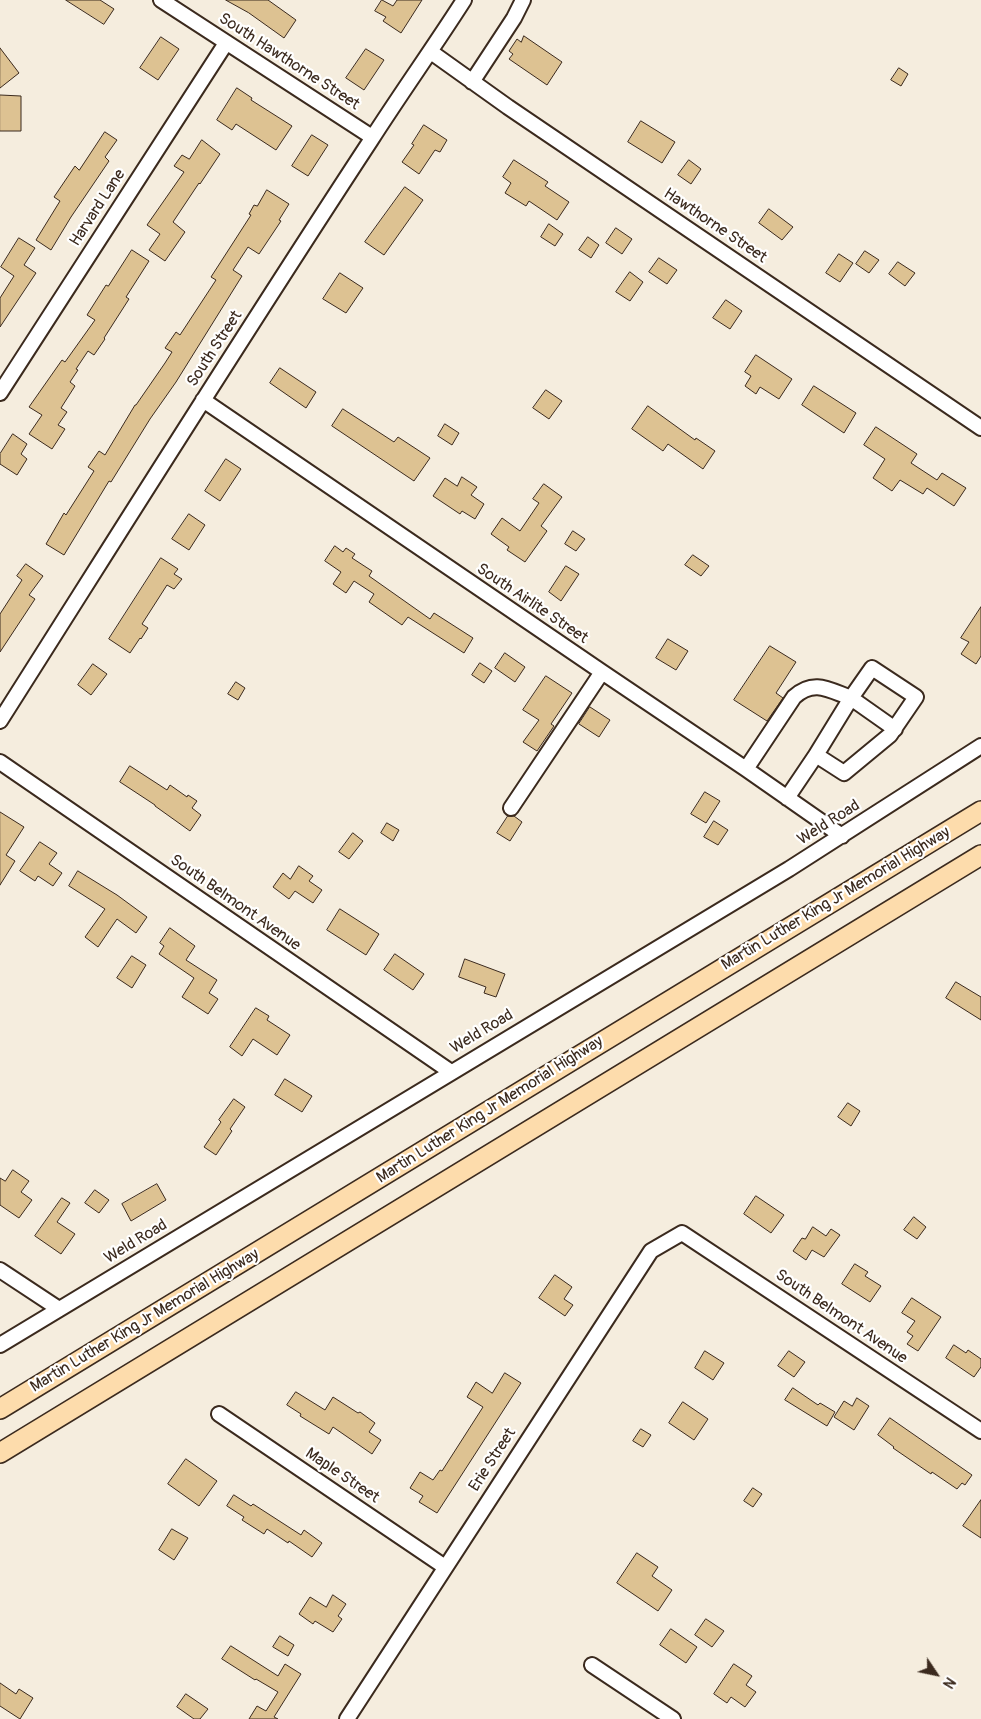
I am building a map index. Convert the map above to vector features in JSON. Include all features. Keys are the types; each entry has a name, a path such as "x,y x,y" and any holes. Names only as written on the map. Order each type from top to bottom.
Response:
{"highway":[{"name":"Martin Luther King Jr Memorial Highway","path":"0,1409 981,811"},
{"path":"0,1453 981,855"}],"street":[{"name":"South Hawthorne Street","path":"161,0 372,137"},
{"name":"South Street","path":"0,721 372,137 431,52 464,0"},
{"path":"472,82 514,18 523,0"},
{"name":"Harvard Lane","path":"0,393 226,43"},
{"name":"Hawthorne Street","path":"431,52 472,82 981,428"},
{"name":"South Airlite Street","path":"203,400 842,836"},
{"path":"787,798 872,668 916,697 890,735 844,773 816,755"},
{"path":"511,808 602,672"},
{"path":"746,769 794,697 802,690 811,686 820,686 851,698 895,729"},
{"name":"Weld Road","path":"0,1345 842,836 981,746"},
{"name":"South Belmont Avenue","path":"0,762 451,1072"},
{"name":"South Belmont Avenue","path":"682,1232 981,1431"},
{"name":"Erie Street","path":"347,1719 651,1251 682,1232"},
{"path":"0,1270 59,1309"},
{"name":"Maple Street","path":"219,1414 444,1567"},
{"path":"592,1665 673,1719"}],"building":[{"path":"66,0 100,0 114,9 104,24"},
{"path":"226,0 268,0 296,20 284,38 249,13"},
{"path":"382,0 393,6 397,0 422,0 401,33 383,21 386,17 375,11"},
{"path":"524,36 562,62 547,85 509,59 513,54 509,51 517,39 521,42"},
{"path":"161,37 179,49 158,80 140,68"},
{"path":"0,48 19,73 0,88"},
{"path":"366,49 384,60 364,90 346,78"},
{"path":"899,68 908,74 901,86 891,80"},
{"path":"237,88 252,98 251,100 292,126 276,150 236,124 232,130 217,120"},
{"path":"0,95 21,96 21,131 0,131"},
{"path":"641,121 675,142 662,163 628,142"},
{"path":"424,125 447,140 440,152 435,150 419,174 402,162 414,145 412,144"},
{"path":"105,132 117,140 105,157 109,161 51,250 36,240 60,201 54,197 75,166 79,170"},
{"path":"312,135 328,145 308,176 292,166"},
{"path":"202,140 220,154 173,222 185,232 165,261 149,250 160,234 147,225 184,172 174,166 182,155 189,159"},
{"path":"514,160 548,182 545,186 569,202 557,220 529,201 526,206 505,193 511,183 503,177"},
{"path":"689,160 701,169 691,184 678,175"},
{"path":"405,187 423,200 384,255 365,242"},
{"path":"267,190 289,204 279,220 281,221 259,254 248,247 233,270 242,276 176,382 150,419 111,482 109,481 64,555 46,544 64,513 66,515 94,471 88,467 99,451 105,455 135,405 165,363 172,352 165,348 176,332 180,335 216,280 211,277 251,215 249,214 254,205 257,206"},
{"path":"769,209 793,227 782,240 759,223"},
{"path":"549,224 563,234 555,246 541,237"},
{"path":"616,228 632,239 622,254 606,243"},
{"path":"588,237 599,245 591,258 579,250"},
{"path":"19,238 35,248 24,265 36,273 0,327 0,298 14,276 1,267"},
{"path":"132,250 149,261 126,297 129,299 105,339 94,355 88,351 76,369 78,370 70,382 75,386 61,408 67,412 58,425 65,429 52,449 29,434 42,415 29,407 62,360 65,362 95,320 87,315"},
{"path":"865,251 879,260 869,273 856,264"},
{"path":"839,254 853,263 840,282 826,273"},
{"path":"659,258 677,270 667,284 649,272"},
{"path":"898,262 915,273 905,286 889,274"},
{"path":"630,272 643,282 630,301 616,292"},
{"path":"340,273 363,288 346,313 323,299"},
{"path":"726,300 742,311 730,329 713,318"},
{"path":"756,355 792,379 779,399 760,387 756,394 745,386 751,376 745,372"},
{"path":"280,368 316,392 306,408 270,383"},
{"path":"814,386 856,413 844,433 802,405"},
{"path":"546,390 562,401 549,419 533,408"},
{"path":"648,406 695,440 696,438 715,451 703,469 668,444 663,451 632,429"},
{"path":"343,409 394,442 398,437 430,458 414,481 332,426"},
{"path":"445,424 459,433 452,445 438,436"},
{"path":"876,427 917,454 911,463 937,480 942,473 966,488 954,506 927,488 923,494 900,480 892,491 873,478 885,459 864,445"},
{"path":"13,434 27,444 21,454 27,459 17,475 0,464 0,454"},
{"path":"226,459 241,469 220,501 205,491"},
{"path":"462,477 477,487 471,495 484,504 475,519 462,511 460,514 433,496 445,478 457,486"},
{"path":"544,484 562,497 541,526 547,531 525,562 507,550 509,547 491,534 502,518 520,531 539,503 533,499"},
{"path":"189,514 205,525 189,550 172,539"},
{"path":"573,531 585,539 576,551 565,544"},
{"path":"335,546 343,552 346,548 355,554 352,558 372,571 369,576 430,619 434,613 473,638 464,653 408,617 402,625 369,602 374,594 354,581 346,593 333,584 341,572 325,561"},
{"path":"693,555 709,566 701,576 685,565"},
{"path":"161,558 178,569 174,574 182,579 174,589 167,585 142,624 148,628 130,653 109,639"},
{"path":"26,564 43,576 29,595 35,599 0,652 0,614 22,580 17,576"},
{"path":"566,566 579,574 561,601 549,592"},
{"path":"981,607 981,656 976,664 961,654 969,642 961,638"},
{"path":"668,639 688,651 676,670 656,658"},
{"path":"770,646 796,662 776,693 783,698 767,721 734,700"},
{"path":"505,653 525,667 515,682 495,668"},
{"path":"480,663 492,671 484,683 472,675"},
{"path":"93,664 107,674 91,695 78,685"},
{"path":"546,676 572,693 551,724 554,726 537,751 523,742 539,720 523,710"},
{"path":"236,682 245,688 238,700 228,694"},
{"path":"590,707 610,720 599,737 579,724"},
{"path":"130,766 167,790 170,785 187,797 188,795 197,801 192,808 201,815 190,831 120,782"},
{"path":"705,792 720,801 706,823 691,814"},
{"path":"0,812 24,827 6,855 15,861 0,885"},
{"path":"508,816 514,816 522,822 510,841 497,833"},
{"path":"714,821 728,830 718,845 704,837"},
{"path":"387,823 399,830 393,841 381,833"},
{"path":"353,833 363,841 349,859 339,852"},
{"path":"40,842 57,853 49,864 62,873 53,886 38,876 35,881 20,871"},
{"path":"299,866 313,876 309,881 322,890 313,903 295,891 289,899 273,887 283,873 290,879"},
{"path":"78,871 117,895 147,917 136,933 117,919 98,947 85,937 105,909 69,886"},
{"path":"340,909 379,934 366,955 327,930"},
{"path":"170,928 195,946 186,960 217,980 209,993 218,999 208,1014 182,997 194,978 159,954 164,946 160,943"},
{"path":"395,954 424,974 413,990 384,970"},
{"path":"132,956 146,965 132,988 117,978"},
{"path":"465,959 505,974 496,997 484,993 486,987 459,977"},
{"path":"956,982 981,997 981,1020 946,998"},
{"path":"256,1008 269,1016 267,1020 290,1035 277,1055 253,1039 242,1056 230,1047"},
{"path":"285,1079 312,1096 302,1112 275,1095"},
{"path":"234,1099 245,1107 216,1155 204,1147 221,1122 219,1120"},
{"path":"848,1103 860,1111 851,1126 838,1117"},
{"path":"13,1170 29,1181 21,1192 32,1200 19,1218 0,1205 0,1178 5,1181"},
{"path":"157,1184 166,1200 131,1221 122,1204"},
{"path":"95,1190 109,1200 99,1213 85,1203"},
{"path":"756,1196 784,1215 771,1233 744,1214"},
{"path":"62,1198 70,1203 57,1222 75,1234 61,1254 35,1236"},
{"path":"914,1217 926,1227 917,1239 904,1230"},
{"path":"813,1227 826,1236 831,1229 840,1235 824,1257 812,1250 806,1260 793,1251 802,1238 805,1239"},
{"path":"855,1264 868,1272 865,1276 881,1286 870,1302 842,1284"},
{"path":"555,1275 572,1287 564,1299 573,1305 565,1316 539,1298"},
{"path":"912,1298 941,1317 918,1351 907,1344 913,1336 907,1332 915,1321 902,1313"},
{"path":"954,1345 966,1353 968,1350 981,1359 981,1367 974,1377 946,1358"},
{"path":"705,1351 724,1363 713,1380 695,1368"},
{"path":"789,1351 805,1362 794,1377 778,1366"},
{"path":"505,1373 521,1383 437,1513 419,1502 423,1496 410,1488 420,1472 433,1480 440,1470 442,1471 483,1407 467,1397 476,1382 492,1393"},
{"path":"793,1388 818,1405 820,1403 835,1412 827,1426 785,1400"},
{"path":"296,1392 325,1410 333,1397 375,1423 369,1432 381,1440 372,1454 333,1427 329,1434 300,1416 301,1414 287,1405"},
{"path":"857,1398 869,1406 854,1430 834,1417 844,1401 852,1406"},
{"path":"683,1402 708,1419 694,1440 669,1423"},
{"path":"890,1418 972,1475 965,1485 962,1483 957,1489 932,1472 931,1474 893,1448 878,1435"},
{"path":"641,1429 651,1435 643,1447 633,1441"},
{"path":"186,1459 217,1481 199,1506 168,1484"},
{"path":"753,1488 762,1494 753,1507 744,1501"},
{"path":"234,1495 251,1506 253,1504 301,1535 304,1530 322,1543 312,1557 267,1529 264,1534 242,1520 244,1517 227,1506"},
{"path":"981,1500 981,1538 963,1526"},
{"path":"172,1529 188,1538 174,1560 159,1550"},
{"path":"637,1553 658,1567 652,1576 672,1590 658,1611 617,1583"},
{"path":"333,1595 346,1604 338,1616 342,1619 333,1632 315,1621 313,1624 299,1614 310,1597 326,1607"},
{"path":"706,1619 724,1631 712,1647 695,1635"},
{"path":"671,1629 697,1647 686,1663 660,1645"},
{"path":"280,1636 294,1645 288,1656 273,1647"},
{"path":"231,1646 278,1676 285,1664 301,1674 274,1717 278,1719 249,1719 257,1706 266,1711 278,1692 222,1659"},
{"path":"734,1664 752,1676 746,1685 756,1692 745,1707 731,1697 727,1703 714,1694"},
{"path":"0,1683 16,1694 19,1689 33,1698 20,1719 0,1706"},
{"path":"186,1694 208,1709 200,1719 194,1719 177,1707"}]}
